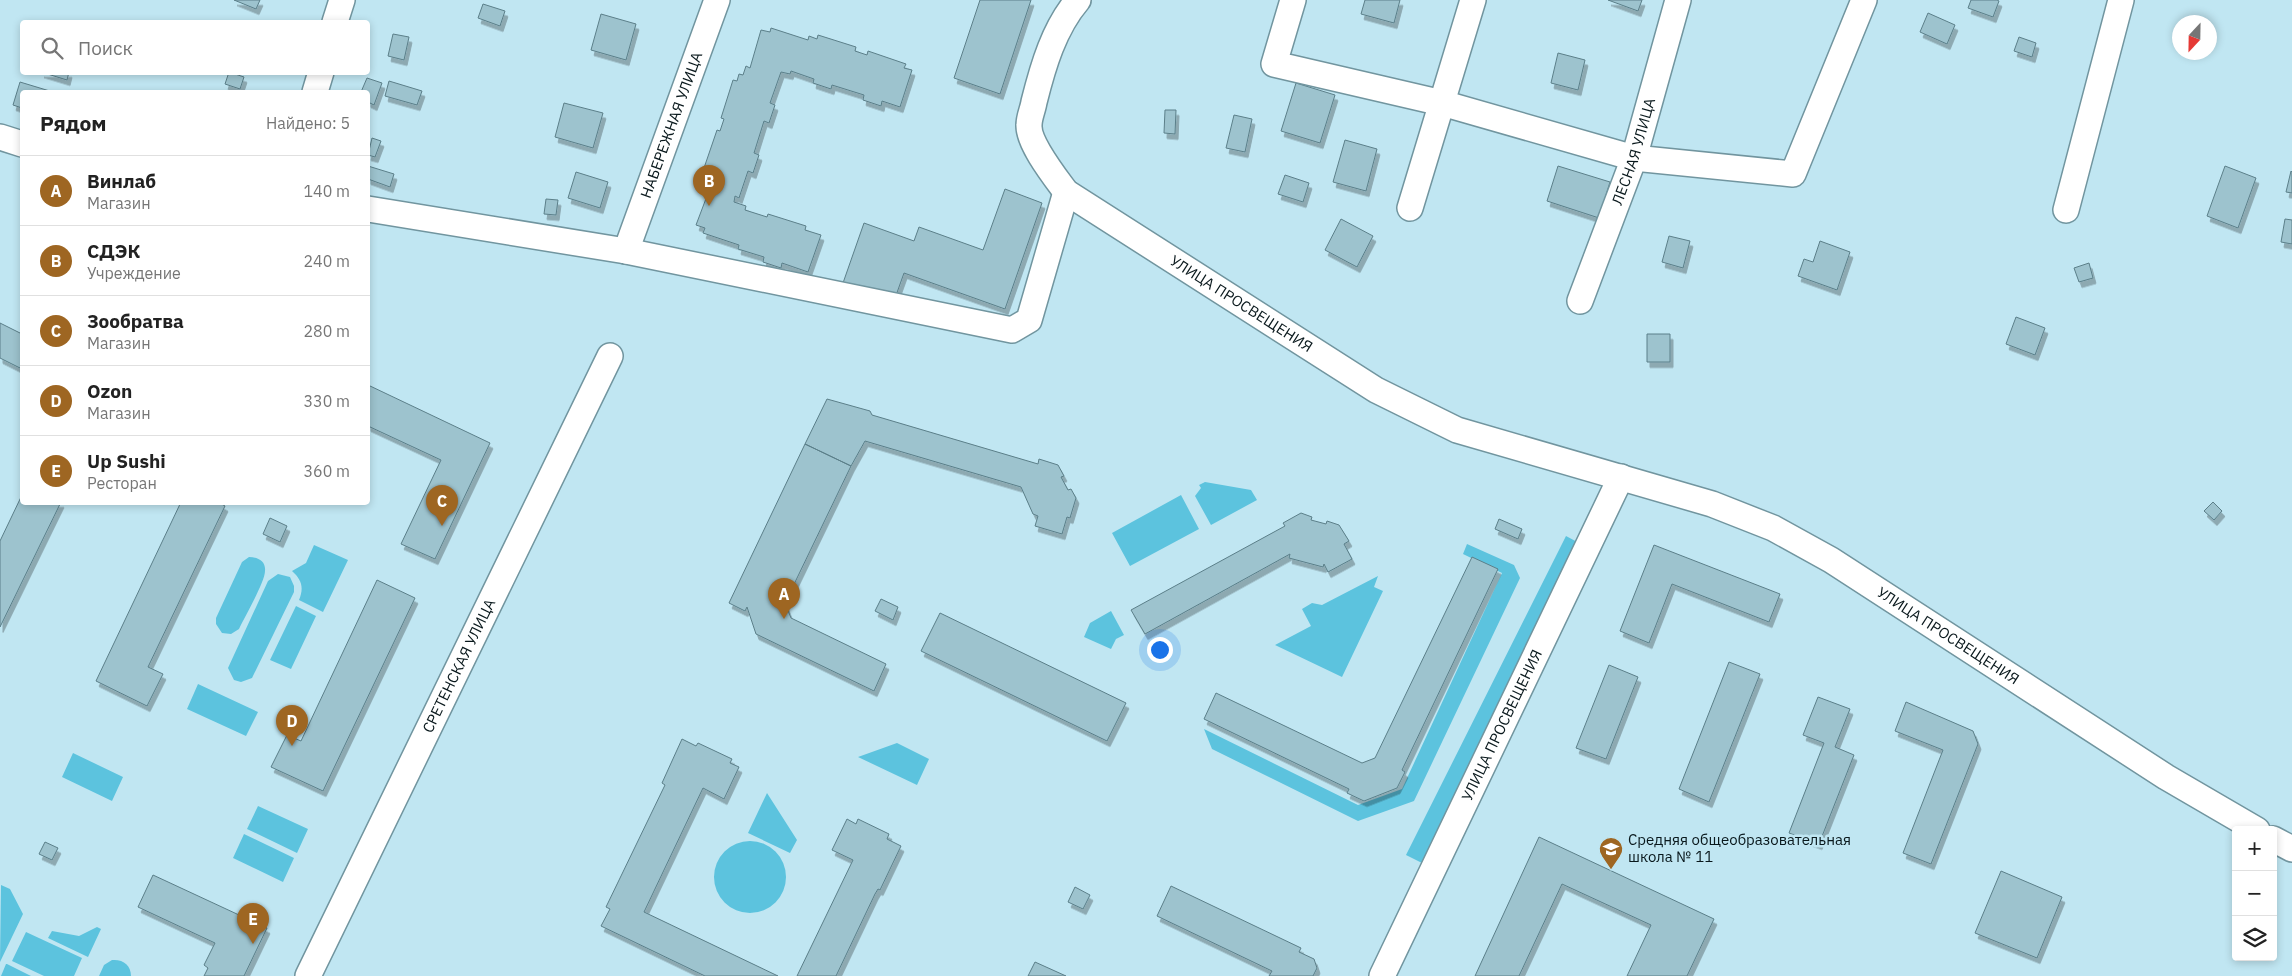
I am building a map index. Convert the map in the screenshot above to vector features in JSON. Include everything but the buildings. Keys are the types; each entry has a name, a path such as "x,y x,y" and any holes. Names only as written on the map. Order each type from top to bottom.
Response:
{"street":[{"path":"336,20 342,0"},
{"name":"НАБЕРЕЖНАЯ УЛИЦА","path":"626,251 717,0"},
{"name":"УЛИЦА ПРОСВЕЩЕНИЯ","path":"1078,0 1070,10 1053,43 1041,72 1029,126 1041,158 1066,192 1376,390 1457,430 1712,504 1773,528 1831,560 2166,778 2250,826"},
{"path":"1293,0 1274,64 1442,103 1634,158 1793,174 1864,0"},
{"path":"1410,208 1473,0"},
{"name":"ЛЕСНАЯ УЛИЦА","path":"1580,301 1634,158 1678,0"},
{"path":"2066,210 2120,0"},
{"path":"316,90 320,75"},
{"path":"0,137 20,143"},
{"path":"370,209 626,251 1012,330 1029,320 1066,192"},
{"name":"СРЕТЕНСКАЯ УЛИЦА","path":"308,976 610,356"},
{"name":"УЛИЦА ПРОСВЕЩЕНИЯ","path":"1382,976 1621,477"},
{"path":"2277,841 2292,849"}],"shaded area":[{"path":"1205,482 1251,490 1257,500 1211,525 1195,496 1201,488 1199,485"},
{"path":"1181,495 1199,529 1130,566 1112,533"},
{"path":"1566,536 1581,544 1424,864 1406,855"},
{"path":"1467,544 1514,565 1520,578 1414,801 1358,821 1212,749 1204,729 1358,805 1402,789 1502,573 1463,554"},
{"path":"314,545 348,560 323,612 299,600 301,584 292,571 306,563"},
{"path":"249,557 263,562 265,571 262,583 239,629 231,634 222,633 216,624 216,618 242,562"},
{"path":"278,574 290,577 294,586 294,592 252,678 241,682 234,680 228,668 268,581"},
{"path":"1378,576 1374,587 1383,591 1342,677 1275,645 1311,626 1302,609 1312,603 1322,605"},
{"path":"296,606 316,616 291,669 270,660"},
{"path":"1111,611 1124,635 1116,639 1111,649 1084,637 1090,623"},
{"path":"198,684 258,712 246,736 187,709"},
{"path":"897,743 929,759 917,785 858,757"},
{"path":"73,753 123,777 112,801 62,777"},
{"path":"767,793 797,840 790,853 748,833"},
{"path":"258,806 308,829 297,853 247,829"},
{"path":"244,834 294,858 283,882 233,858"},
{"path":"757,841 776,851 784,863 786,877 784,891 776,903 764,911 743,913 724,903 716,891 714,870 724,851 736,843"},
{"path":"1,885 10,889 23,914 0,962"},
{"path":"97,927 101,929 88,957 48,938 52,931 79,936"},
{"path":"26,932 82,958 74,976 44,976 12,961"},
{"path":"112,960 126,964 130,969 131,976 99,976 104,965"},
{"path":"7,964 31,976 1,976"}],"place":[{"name":"СДЭК","path":"709,206"},
{"name":"Зообратва","path":"442,526"},
{"name":"Винлаб","path":"784,619"},
{"name":"Ozon","path":"292,746"},
{"name":"Средняя общеобразовательная школа № 11","path":"1611,870"},
{"name":"Up Sushi","path":"253,944"}]}
